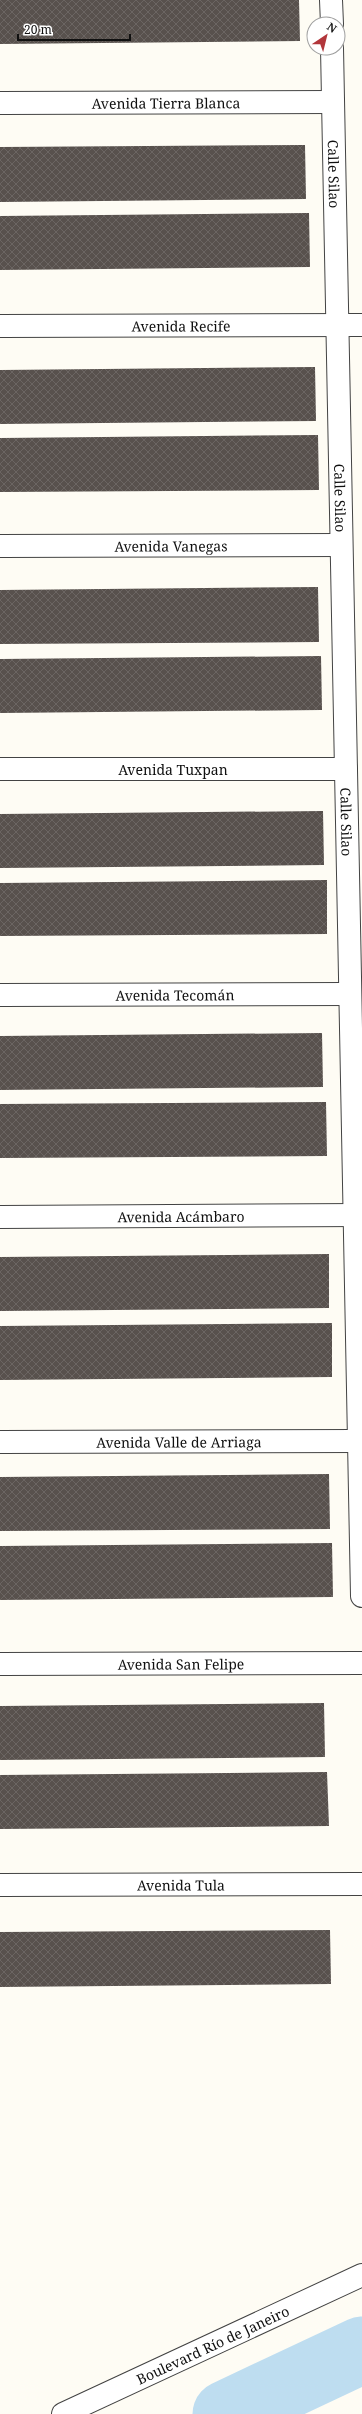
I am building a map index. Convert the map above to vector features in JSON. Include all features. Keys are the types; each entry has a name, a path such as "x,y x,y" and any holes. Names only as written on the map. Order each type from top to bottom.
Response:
{"street":[{"path":"331,0 332,16"},
{"name":"Calle Silao","path":"332,56 350,994 358,1215 359,1441 362,1596"},
{"name":"Avenida Tierra Blanca","path":"0,103 333,102"},
{"name":"Avenida Recife","path":"0,326 362,325"},
{"name":"Avenida Vanegas","path":"0,546 341,545"},
{"name":"Avenida Tuxpan","path":"0,769 346,769"},
{"name":"Avenida Tecomán","path":"0,995 350,994"},
{"name":"Avenida Acámbaro","path":"0,1216 358,1215"},
{"name":"Avenida Valle de Arriaga","path":"0,1442 359,1441"},
{"name":"Avenida San Felipe","path":"0,1664 362,1663"},
{"name":"Avenida Tula","path":"0,1885 362,1884"},
{"name":"Boulevard Río de Janeiro","path":"63,2414 362,2275"}],"building":[{"path":"0,0 299,0 300,41 0,44"},
{"path":"305,145 306,199 0,202 0,147"},
{"path":"309,213 310,267 0,270 0,216"},
{"path":"315,367 316,421 0,424 0,370"},
{"path":"318,435 319,490 0,492 0,438"},
{"path":"318,587 319,642 0,644 0,590"},
{"path":"321,656 322,710 0,713 0,659"},
{"path":"323,811 324,865 0,868 0,814"},
{"path":"327,880 327,934 0,936 0,883"},
{"path":"322,1033 323,1087 0,1090 0,1036"},
{"path":"326,1102 327,1156 0,1158 0,1104"},
{"path":"329,1254 329,1308 0,1311 0,1257"},
{"path":"332,1323 332,1377 0,1380 0,1326"},
{"path":"329,1474 330,1529 0,1531 0,1477"},
{"path":"332,1543 333,1597 0,1600 0,1546"},
{"path":"324,1703 325,1757 0,1760 0,1706"},
{"path":"327,1772 329,1826 0,1829 0,1775"},
{"path":"330,1930 331,1984 0,1987 0,1932"}],"waterway":[{"path":"226,2414 362,2350"}]}
